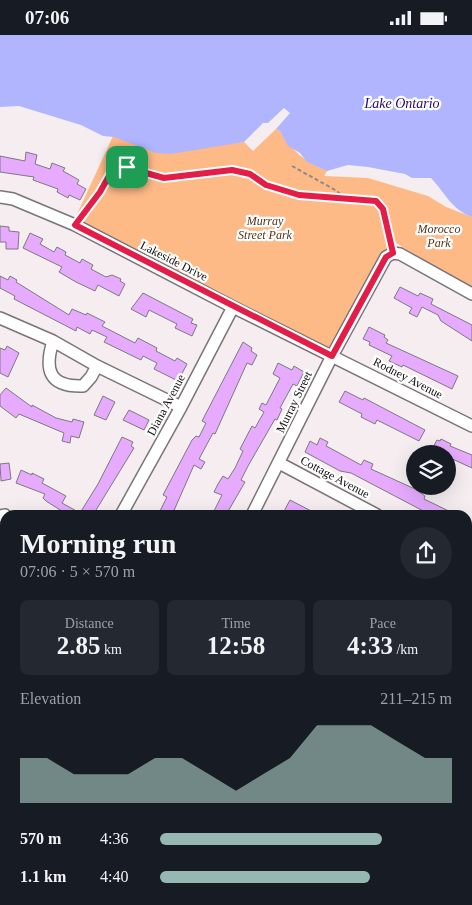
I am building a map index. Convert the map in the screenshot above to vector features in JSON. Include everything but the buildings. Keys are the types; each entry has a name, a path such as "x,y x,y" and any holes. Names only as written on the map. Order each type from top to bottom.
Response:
{"street":[{"name":"Lakeside Drive","path":"0,197 13,199 75,225 332,356"},
{"path":"393,253 400,254 472,294"},
{"name":"Murray Street","path":"255,510 332,356 386,257 393,253"},
{"name":"Diana Avenue","path":"124,510 181,407 233,307"},
{"path":"0,318 53,341 97,366 181,407"},
{"path":"53,341 47,366 52,377 72,386 83,386 97,366"},
{"name":"Rodney Avenue","path":"332,356 472,426"},
{"name":"Cottage Avenue","path":"279,463 368,510"}],"path":[{"path":"75,225 100,192 114,167 121,166 164,178 232,170 242,171 281,191 299,195 376,201 381,205 393,253"},
{"path":"292,166 337,191 345,199"}],"green space":[{"name":"Murray Street Park","path":"276,129 280,131 300,155 312,164 327,171 324,176 368,178 428,196 446,207 472,217 472,291 393,241 330,350 219,292 73,223 113,136 127,140 178,145 213,145 244,142 253,151"}],"water":[{"name":"Lake Ontario","path":"0,35 472,35 472,217 459,210 431,178 412,178 405,174 348,165 327,171 307,162 300,153 288,146 280,131 276,129 290,113 284,108 268,123 263,123 244,142 171,154 156,153 114,137 103,136 81,125 19,106 0,107"}],"route":[{"path":"114,167 127,167 155,177 164,178 232,170 242,171 266,185 281,191 327,198 376,201 383,209 393,253 386,257 332,356 75,225 100,192 114,167"}],"park label":[{"name":"Morocco Park","path":"439,236"}]}
